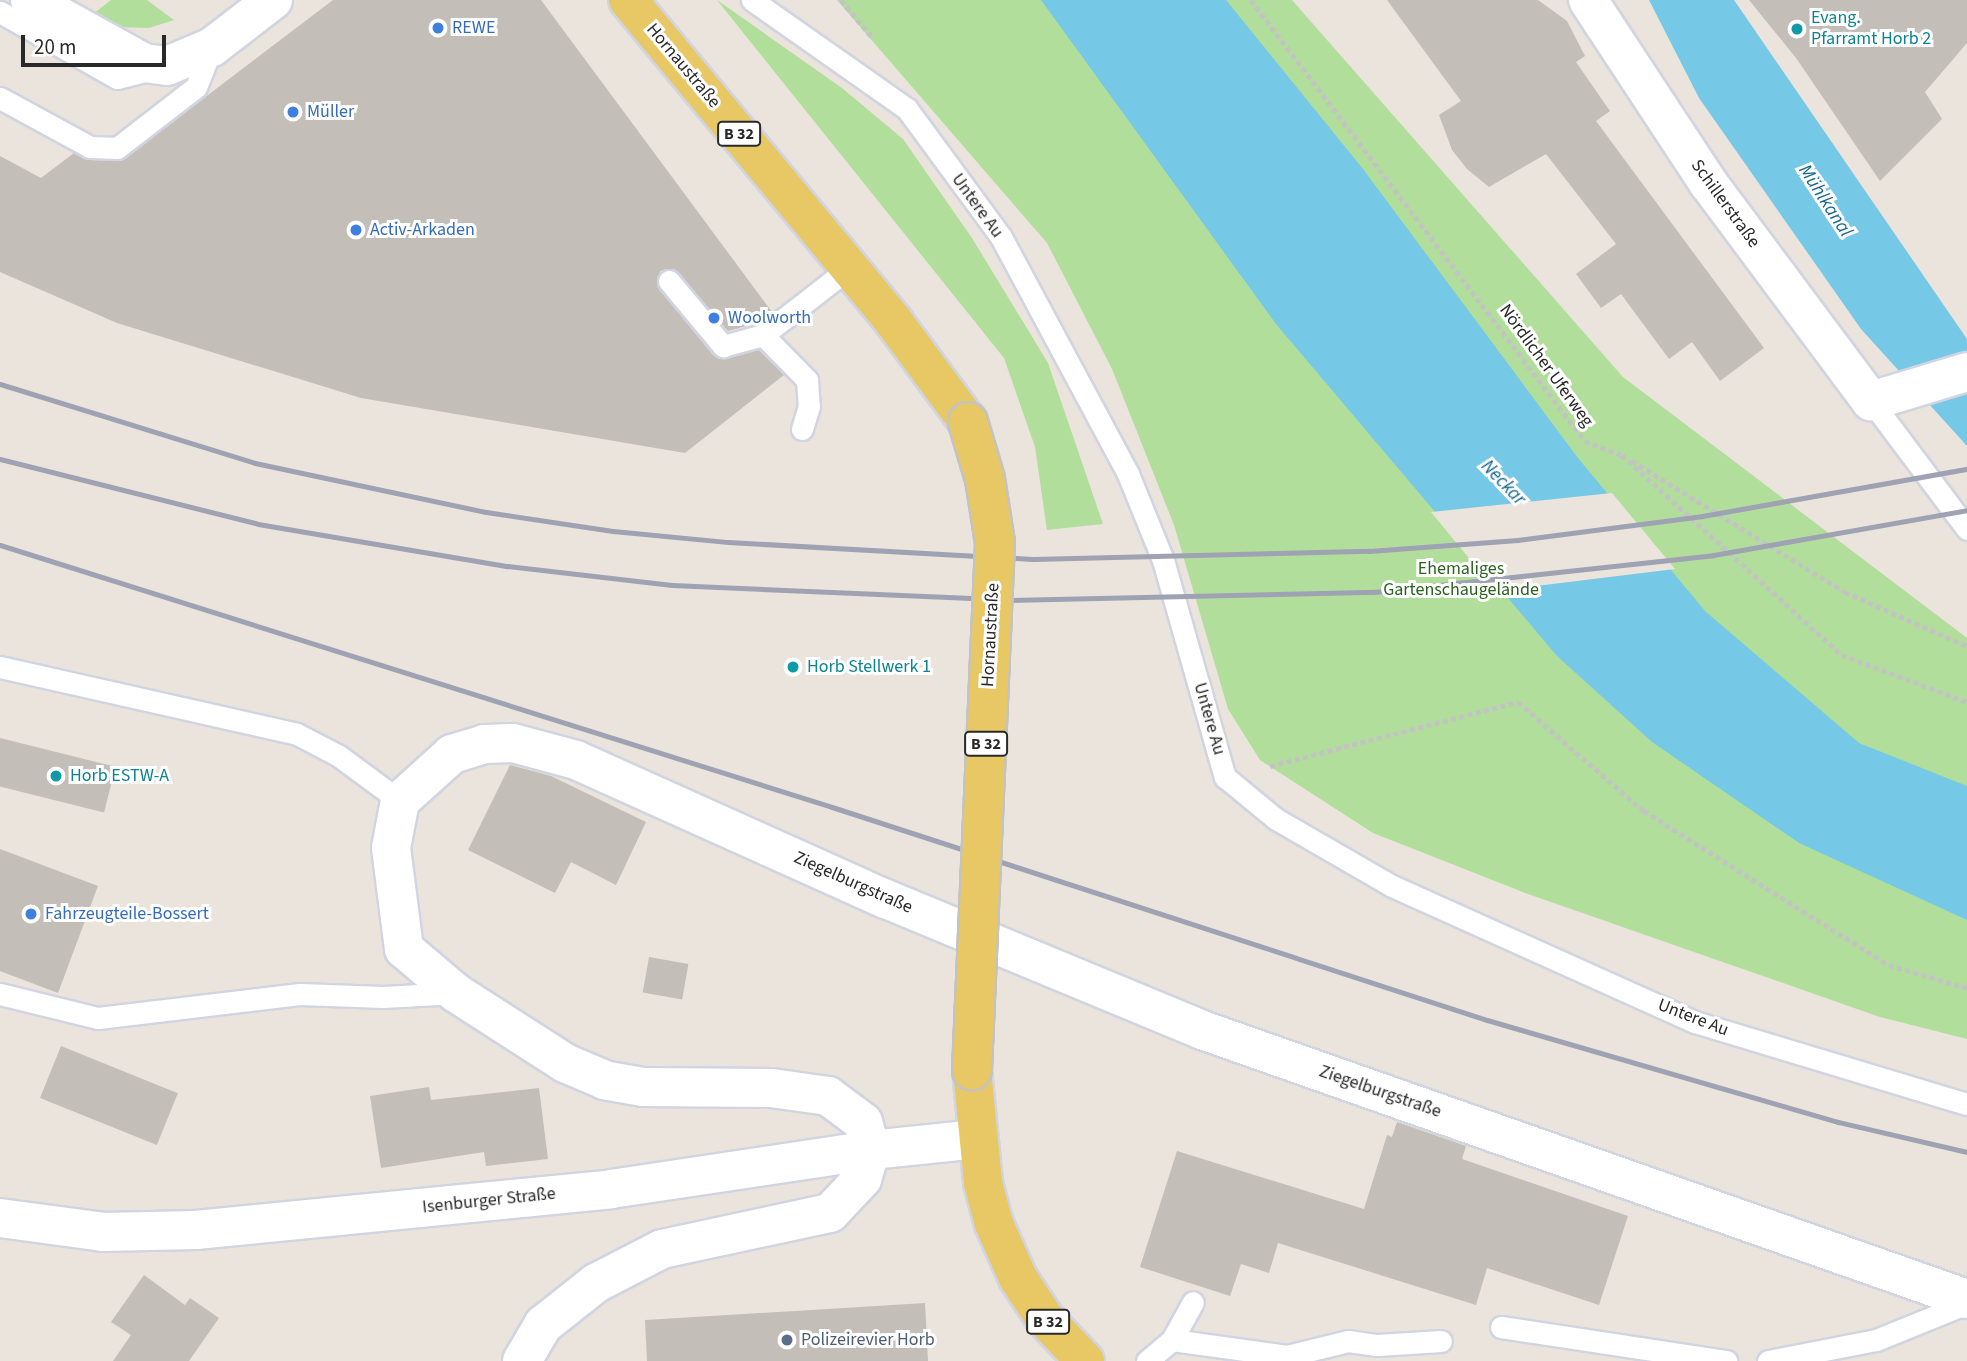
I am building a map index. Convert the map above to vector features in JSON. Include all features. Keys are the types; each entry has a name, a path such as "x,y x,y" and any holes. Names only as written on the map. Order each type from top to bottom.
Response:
{"main road":[{"name":"Hornaustraße","path":"628,0 849,268 968,422 985,479 995,543 972,1070 977,1139 994,1224 1018,1278 1045,1319 1085,1361"}],"street":[{"path":"30,0 144,63 167,66 212,47 273,0"},
{"name":"Schillerstraße","path":"1588,0 1709,184 1871,401"},
{"path":"1871,401 1967,372"},
{"name":"Ziegelburgstraße","path":"400,801 452,754 484,744 513,743 576,760 886,899 1202,1030 1967,1301"},
{"path":"400,801 391,848 404,949 456,993 565,1063 605,1080 643,1087 771,1088 828,1097 863,1122 871,1150 862,1178 831,1213 662,1249 596,1283 542,1325 522,1361"},
{"name":"Isenburger Straße","path":"0,1218 103,1232 196,1230 611,1189 871,1150 977,1139"}],"lane":[{"name":"Untere Au","path":"752,0 907,109 1001,237 1128,474 1163,560 1225,777 1276,819 1392,886 1695,1022 1967,1104"},
{"path":"0,12 117,78 167,66"},
{"path":"0,98 90,147 117,148 196,87 212,47"},
{"path":"669,281 723,346 762,335 849,268"},
{"path":"762,335 807,380 809,406 802,429"},
{"path":"1871,401 1967,529"},
{"path":"0,667 298,734 339,756 400,801"},
{"path":"0,994 97,1018 300,994 383,997 456,993"},
{"path":"1768,1361 1876,1340 1967,1301"},
{"path":"1147,1361 1172,1340 1193,1302"},
{"path":"1501,1327 1726,1361"},
{"path":"1172,1340 1287,1356 1348,1341 1377,1345 1441,1341"}],"path":[{"name":"Nördlicher Uferweg","path":"1251,0 1584,442 1622,455 1842,655 1967,702"},
{"path":"1622,455 1845,592 1967,646"},
{"path":"1225,777 1518,702 1644,811 1889,965 1967,988"}],"green space":[{"path":"111,0 147,0 174,20 149,28 116,27 93,14"},
{"path":"717,0 842,88 903,139 972,238 1048,363 1103,524 1047,530 1035,447 1004,358"},
{"name":"Ehemaliges Gartenschaugelände","path":"837,0 1292,0 1623,377 1967,638 1967,1039 1880,1017 1528,894 1373,833 1260,760 1228,709 1174,525 1112,369 1047,243"}],"water":[{"name":"Neckar","path":"1041,0 1226,0 1363,169 1578,458 1705,611 1859,743 1967,786 1967,920 1799,843 1652,742 1557,656 1276,324"},
{"name":"Mühlkanal","path":"1649,0 1734,0 1967,339 1967,446 1861,329 1699,98"}],"pier":[{"path":"1612,493 1675,569 1496,591 1431,512"}],"building":[{"name":"Activ-Arkaden","path":"333,0 541,0 772,312 757,323 728,331 674,269 660,271 659,289 713,355 726,359 759,350 784,375 685,453 361,398 117,323 0,272 0,156 41,178 74,153 90,160 124,159"},
{"path":"1387,0 1538,0 1567,21 1585,56 1576,62 1610,111 1596,121 1764,348 1720,381 1692,342 1669,359 1621,294 1601,308 1576,274 1616,244 1546,154 1489,187 1467,169 1452,150 1439,115 1461,101"},
{"path":"1749,0 1967,0 1967,43 1925,92 1942,119 1880,181 1796,58"},
{"name":"Horb ESTW-A","path":"0,738 115,767 104,812 0,786"},
{"path":"510,765 551,776 646,822 616,885 571,862 555,893 468,850"},
{"path":"0,849 98,886 58,993 0,971"},
{"path":"649,957 688,964 682,999 643,992"},
{"path":"61,1046 178,1093 157,1145 40,1098"},
{"path":"429,1087 431,1100 539,1088 548,1159 486,1166 484,1152 381,1168 370,1096"},
{"path":"1397,1122 1466,1146 1462,1159 1628,1216 1599,1305 1487,1268 1476,1305 1278,1243 1269,1273 1241,1264 1230,1296 1140,1267 1177,1151 1364,1209 1387,1135 1392,1137"},
{"path":"144,1275 185,1305 190,1298 219,1318 189,1361 113,1361 131,1335 111,1322"},
{"name":"Polizeirevier Horb","path":"925,1303 928,1361 647,1361 645,1320"}],"railway":[{"path":"0,384 255,463 486,512 613,531 728,542 1033,559 1369,551 1518,540 1702,516 1967,469"},
{"path":"0,459 258,524 507,566 672,585 1012,600 1374,592 1713,555 1967,510"},
{"path":"0,545 832,807 1487,1020 1838,1122 1967,1152"}],"place":[{"name":"REWE","path":"438,28"},
{"name":"Evang. Pfarramt Horb 2","path":"1797,29"},
{"name":"Müller","path":"293,112"},
{"name":"Activ-Arkaden","path":"356,230"},
{"name":"Woolworth","path":"714,318"},
{"name":"Horb Stellwerk 1","path":"793,667"},
{"name":"Horb ESTW-A","path":"56,776"},
{"name":"Fahrzeugteile-Bossert","path":"31,914"},
{"name":"Polizeirevier Horb","path":"787,1340"}]}
